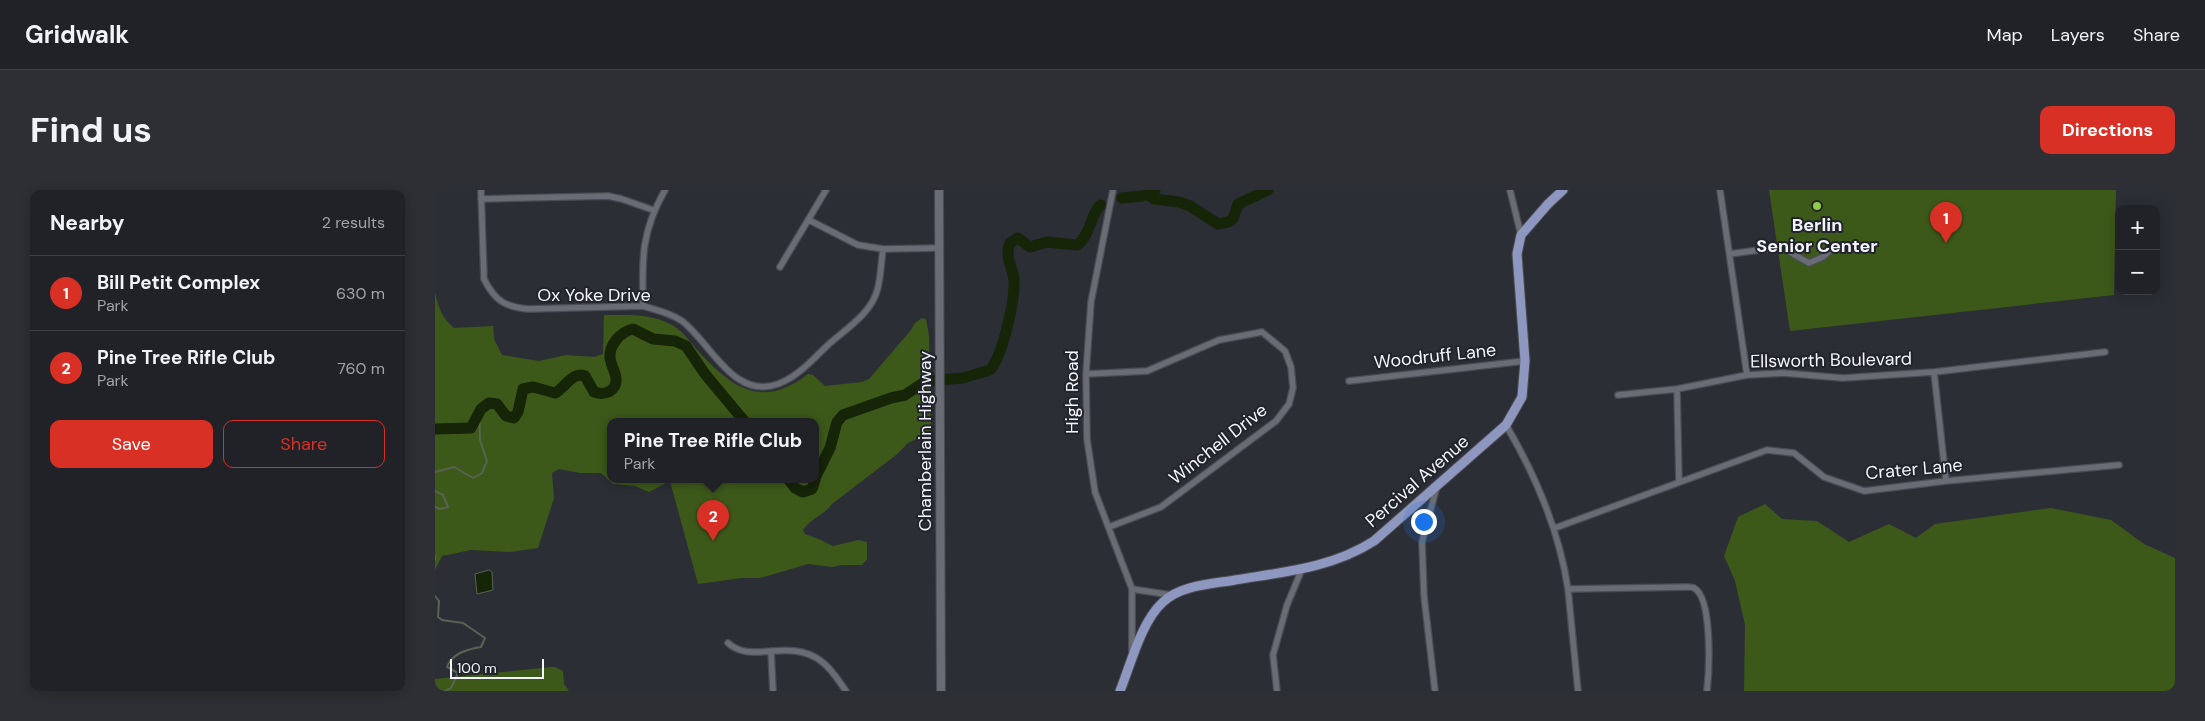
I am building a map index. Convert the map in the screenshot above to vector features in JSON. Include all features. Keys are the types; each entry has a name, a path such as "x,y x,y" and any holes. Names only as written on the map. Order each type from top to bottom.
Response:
{"main road":[{"name":"Chamberlain Highway","path":"939,190 941,691"},
{"path":"1521,235 1547,204 1563,190"},
{"name":"Percival Avenue","path":"1132,660 1153,612 1171,595 1179,591 1209,584 1302,569 1341,559 1359,551 1374,541 1506,425 1522,397 1525,361 1517,254 1521,235"},
{"name":"High Road","path":"1120,691 1132,660"}],"street":[{"name":"Ox Yoke Drive","path":"481,190 484,280 491,292 500,301 512,308 529,309 643,306 659,310 682,322 736,378 750,384 766,386 778,384 792,377 861,315 877,292 883,249"},
{"path":"643,306 642,256 653,210 665,190"},
{"path":"780,267 826,190"},
{"name":"High Road","path":"1113,190 1091,302 1086,374 1088,448 1095,492 1132,589 1132,660"},
{"path":"1510,190 1521,235"},
{"path":"1720,190 1747,375"},
{"path":"481,199 609,196 622,198 653,210"},
{"path":"809,220 858,245 883,249 939,248"},
{"path":"1730,254 1781,247 1809,263 1823,257 1831,250"},
{"name":"Winchell Drive","path":"1086,374 1147,371 1219,340 1262,332 1285,351 1291,367 1293,388 1289,404 1276,421 1161,507 1109,528"},
{"name":"Ellsworth Boulevard","path":"1618,395 1677,389 1747,375 1783,373 1843,378 1934,372 2105,352"},
{"name":"Woodruff Lane","path":"1349,381 1525,361"},
{"path":"1934,372 1947,481"},
{"path":"1677,389 1679,482"},
{"path":"1506,425 1543,496 1555,528 1569,589 1579,691"},
{"name":"Crater Lane","path":"1555,528 1767,450 1794,453 1824,476 1865,491 2119,464"},
{"path":"1435,691 1423,596 1422,542 1437,486"},
{"path":"1277,691 1273,655 1287,604 1302,569"},
{"path":"1569,589 1694,588 1705,603 1709,662 1707,691"},
{"path":"1132,589 1171,595"},
{"path":"729,643 738,650 745,652 792,650 812,656 829,668 846,691"},
{"path":"771,651 773,691"}],"green space":[{"path":"1769,190 2116,190 2114,295 1790,331"},
{"path":"435,292 441,312 454,328 493,326 494,339 502,355 539,361 566,355 594,357 603,354 604,315 656,318 676,328 724,376 749,390 763,392 777,391 792,385 808,374 813,375 825,386 862,382 869,379 915,323 922,318 926,319 929,336 930,431 908,443 896,455 832,504 803,530 805,534 833,546 858,540 867,542 867,559 862,565 833,567 808,564 760,578 742,578 698,584 671,483 819,483 819,418 607,418 607,478 601,473 580,473 559,469 552,473 554,498 538,548 510,552 471,550 442,556 435,570"},
{"path":"666,483 649,492 635,486 613,484"},
{"path":"1765,504 1782,519 1817,521 1849,542 1889,524 1916,538 1935,524 2051,508 2111,520 2144,544 2175,558 2175,691 1744,691 1745,625 1735,581 1724,556 1738,517"},
{"path":"550,667 563,671 564,684 569,691 435,691 435,679"}],"shaded area":[{"path":"489,570 492,572 493,590 477,594 475,574"}],"waterway":[{"path":"1122,198 1142,196 1155,190"},
{"path":"1147,194 1154,199 1179,202 1190,206 1218,224 1233,219 1238,204 1268,190"},
{"path":"819,470 830,448 837,422 843,415 905,395 926,381 963,378 990,370 995,363 1004,340 1013,300 1014,280 1008,257 1010,243 1018,238 1030,247 1047,242 1077,245 1082,241 1095,213 1101,205"},
{"path":"435,429 471,428 481,409 489,403 497,404 506,416 514,418 518,412 523,389 533,387 555,393 572,378 580,375 585,376 594,392 606,393 615,386 616,382 610,358 611,348 620,336 633,329 653,339 675,341 686,346 705,374 742,418"},
{"path":"435,472 454,467 473,478 482,473 487,461 480,440 479,413"},
{"path":"791,483 795,488 803,492 812,489 814,483"},
{"path":"435,491 443,495 448,507 440,509 435,507"},
{"path":"435,596 439,601 438,617 442,620 463,623 485,638 481,647 461,652 449,662 447,667 458,673 451,688 445,691"}],"place":[{"name":"Berlin Senior Center","path":"1817,206"},
{"name":"Bill Petit Complex","path":"1946,243"},
{"name":"Pine Tree Rifle Club","path":"713,541"}]}
